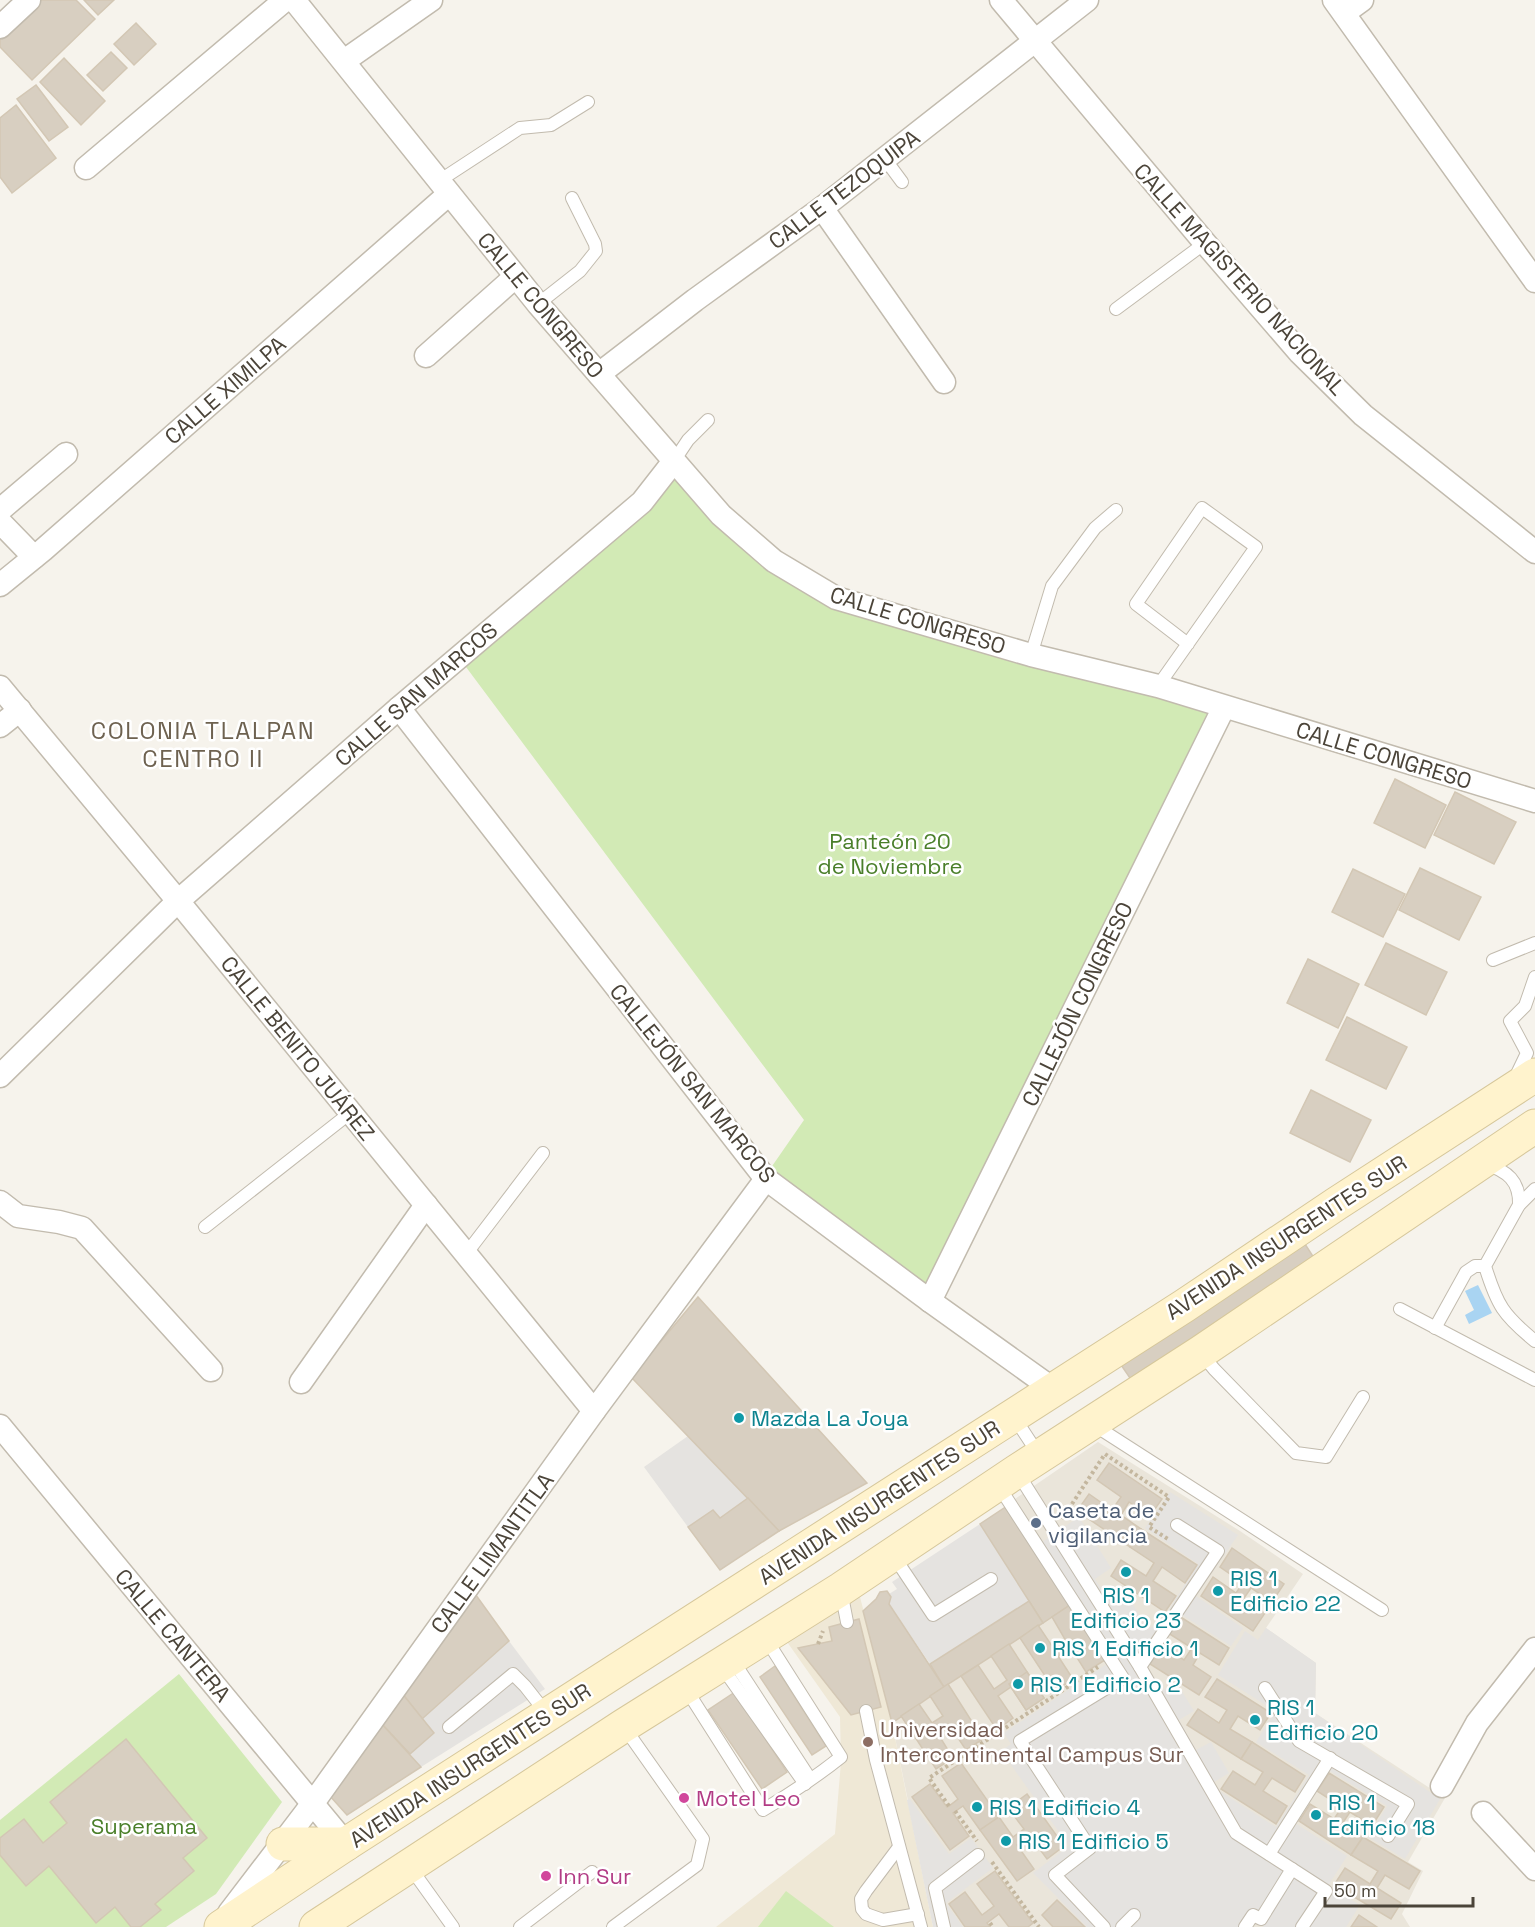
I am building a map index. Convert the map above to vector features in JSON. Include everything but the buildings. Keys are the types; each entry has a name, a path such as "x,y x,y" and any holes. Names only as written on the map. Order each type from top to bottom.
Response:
{"main road":[{"path":"1525,1086 1533,1133"},
{"name":"AVENIDA INSURGENTES SUR","path":"221,1927 346,1844 1525,1086"},
{"name":"AVENIDA INSURGENTES SUR","path":"316,1927 623,1726 841,1589 1018,1470 1201,1352 1480,1162 1533,1133"},
{"path":"282,1844 346,1844"}],"street":[{"path":"0,27 29,0"},
{"path":"86,168 285,0"},
{"name":"CALLE CONGRESO","path":"294,0 538,304 721,515 774,561 836,598 1031,655 1158,686 1535,801"},
{"path":"344,61 431,0"},
{"name":"CALLE MAGISTERIO NACIONAL","path":"1001,0 1204,243 1300,353 1363,415 1535,552"},
{"name":"CALLE TEZOQUIPA","path":"599,374 695,300 822,208 1087,0"},
{"path":"1362,0 1339,6 1535,281"},
{"name":"CALLE XIMILPA","path":"0,585 444,188"},
{"path":"822,208 944,382"},
{"path":"426,356 515,277"},
{"path":"0,510 66,454"},
{"name":"CALLE SAN MARCOS","path":"0,1076 178,901 399,708 642,502 674,461"},
{"path":"0,522 34,557"},
{"name":"CALLE BENITO JUÁREZ","path":"0,687 178,901 594,1411"},
{"name":"CALLEJÓN CONGRESO","path":"930,1301 1224,707"},
{"name":"CALLEJÓN SAN MARCOS","path":"399,708 766,1179 1053,1389"},
{"path":"0,726 20,710"},
{"name":"CALLE LIMANTITLA","path":"221,1927 313,1803 594,1411 766,1179"},
{"path":"0,1202 18,1216 82,1228 211,1370"},
{"path":"301,1382 426,1205"},
{"name":"CALLE CANTERA","path":"0,1426 346,1844"},
{"path":"1442,1786 1477,1723 1535,1649"},
{"path":"1483,1813 1535,1869"}],"lane":[{"path":"444,188 520,128 551,125 588,102"},
{"path":"885,159 902,183"},
{"path":"538,304 580,271 596,251 595,244 572,198"},
{"path":"1116,309 1204,243"},
{"path":"674,461 688,440 708,420"},
{"path":"1158,686 1188,644 1256,547 1202,508 1136,604 1188,644"},
{"path":"1031,655 1052,586 1095,528 1116,510"},
{"path":"1493,960 1535,943"},
{"path":"1525,1086 1527,1053 1510,1021 1525,1006 1535,977"},
{"path":"205,1227 350,1113"},
{"path":"466,1254 543,1153"},
{"path":"1480,1162 1496,1167 1512,1178 1521,1200"},
{"path":"1535,1189 1521,1200 1485,1266 1494,1297 1510,1321 1535,1341"},
{"path":"1436,1328 1466,1272 1475,1266 1485,1266"},
{"path":"1400,1309 1535,1380"},
{"path":"1201,1352 1214,1369 1296,1453 1326,1457 1363,1397"},
{"path":"1013,1416 1018,1470 1123,1678 1020,1742 1090,1848 1055,1875 1104,1927"},
{"path":"1090,1423 1382,1610"},
{"path":"1018,1470 1140,1666 1236,1833 1326,1891 1302,1927"},
{"path":"1140,1666 1218,1551 1177,1525"},
{"path":"893,1554 933,1615 991,1579"},
{"path":"841,1589 847,1622"},
{"path":"685,1688 763,1810 808,1782 841,1757 765,1638"},
{"path":"727,1662 808,1782"},
{"path":"449,1727 513,1674 548,1715"},
{"path":"1264,1688 1299,1741 1408,1804 1388,1836"},
{"path":"866,1711 876,1760 921,1927"},
{"path":"613,1927 697,1865 703,1839 623,1726"},
{"path":"1269,1854 1330,1758"},
{"path":"899,1846 861,1899 862,1909 866,1914 883,1920 918,1914"},
{"path":"944,1927 934,1888 984,1855"},
{"path":"409,1866 453,1927"},
{"path":"1261,1919 1292,1869"},
{"path":"520,1927 592,1872"},
{"path":"1122,1927 1134,1915"},
{"path":"1245,1927 1253,1915 1272,1927"}],"path":[{"path":"955,1811 984,1855 1039,1927"}],"shaded area":[{"path":"688,1436 748,1498 720,1518 713,1510 688,1527 644,1467"},
{"path":"1098,1442 1240,1531 1303,1574 1266,1628 1316,1663 1315,1713 1445,1798 1408,1862 1423,1871 1402,1914 1410,1927 934,1927 892,1723 1009,1644 1012,1501"},
{"path":"1170,1492 1238,1535 1196,1596 1243,1628 1231,1646 1179,1613 1145,1664 1161,1691 1176,1682 1194,1711 1179,1720 1196,1750 1211,1742 1229,1773 1214,1782 1218,1790 1276,1827 1309,1775 1256,1742 1275,1711 1218,1675 1245,1631 1258,1640 1266,1628 1316,1663 1315,1713 1440,1799 1405,1859 1368,1837 1387,1806 1328,1770 1295,1823 1347,1856 1328,1886 1360,1905 1346,1927 1264,1927 1252,1919 1246,1927 1087,1927 1033,1873 1069,1846 1001,1751 1011,1744 1004,1733 1114,1659 1039,1544 1079,1517 1111,1568 1095,1579 1106,1597 1122,1587 1148,1629 1161,1622 1198,1564 1145,1528"},
{"path":"980,1524 1029,1601 930,1664 889,1604 891,1598 889,1594 897,1589 892,1582"},
{"name":"Universidad Intercontinental Campus Sur","path":"859,1593 892,1723 933,1927 716,1927 835,1834 841,1762 840,1717 785,1639"},
{"path":"509,1641 545,1689 421,1767 410,1754 422,1719"},
{"path":"910,1799 949,1854 971,1838 993,1868 946,1903 963,1927 933,1927 907,1800"}],"green space":[{"name":"Panteón 20 de Noviembre","path":"678,465 837,600 1219,707 929,1292 768,1172 804,1120 466,667"},
{"name":"Superama","path":"179,1674 282,1802 216,1894 166,1927 0,1927 0,1820"},
{"path":"786,1891 834,1927 758,1927"}],"water":[{"path":"1478,1285 1492,1313 1469,1324 1465,1315 1474,1310 1465,1291"}],"place":[{"name":"Mazda La Joya","path":"739,1418"},
{"name":"Caseta de vigilancia","path":"1036,1523"},
{"name":"RIS 1 Edificio 23","path":"1126,1572"},
{"name":"RIS 1 Edificio 22","path":"1218,1591"},
{"name":"RIS 1 Edificio 1","path":"1040,1648"},
{"name":"RIS 1 Edificio 2","path":"1018,1684"},
{"name":"RIS 1 Edificio 20","path":"1255,1720"},
{"name":"Universidad Intercontinental Campus Sur","path":"868,1742"},
{"name":"Motel Leo","path":"684,1798"},
{"name":"RIS 1 Edificio 4","path":"977,1807"},
{"name":"RIS 1 Edificio 18","path":"1316,1815"},
{"name":"RIS 1 Edificio 5","path":"1006,1841"},
{"name":"Inn Sur","path":"546,1876"}],"district":[{"name":"COLONIA TLALPAN CENTRO II","path":"203,744"}]}
